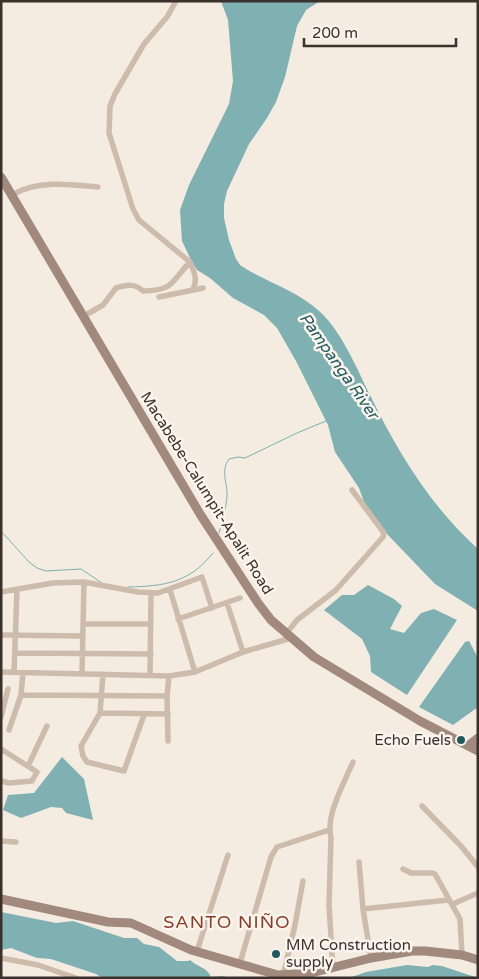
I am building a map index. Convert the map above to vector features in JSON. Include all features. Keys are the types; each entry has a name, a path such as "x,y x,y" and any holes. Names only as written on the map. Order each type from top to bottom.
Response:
{"main road":[{"name":"Macabebe-Calumpit-Apalit Road","path":"1,177 200,514 271,620 314,658 420,721 478,751"},
{"path":"469,745 478,738"},
{"path":"1,899 108,922 132,923 180,946 283,976 333,968 370,958 425,951 462,955 478,960"}],"street":[{"path":"176,1 167,17 144,44 115,94 110,106 109,133 133,209 140,220 190,262 195,274 193,289"},
{"path":"12,195 30,187 55,184 98,187"},
{"path":"84,316 103,305 116,288 131,285 138,286 143,291 167,287 190,262"},
{"path":"159,298 204,288"},
{"path":"1,672 169,676 196,672 288,636 296,620 336,590 383,538 384,532 352,490"},
{"path":"1,592 53,583 84,582 152,593 170,590 202,577 212,608"},
{"path":"82,673 84,582"},
{"path":"14,673 17,590"},
{"path":"170,590 196,672"},
{"path":"150,675 152,593"},
{"path":"178,618 240,598"},
{"path":"227,603 243,652"},
{"path":"83,624 151,624"},
{"path":"1,635 83,636"},
{"path":"16,653 151,654"},
{"path":"9,730 21,695 23,673"},
{"path":"103,674 100,713 81,746 81,752 87,762 121,772 126,769 144,715"},
{"path":"168,741 167,696 169,676"},
{"path":"1,716 8,689"},
{"path":"21,695 167,696"},
{"path":"100,713 168,714"},
{"path":"28,766 47,726"},
{"path":"1,749 37,772 32,781 9,783 1,781"},
{"path":"333,968 329,924 331,837 329,830 334,806 353,762"},
{"path":"422,806 461,846 478,867"},
{"path":"240,964 270,857 277,847 329,830"},
{"path":"1,841 16,842"},
{"path":"198,952 228,855"},
{"path":"359,862 362,909 370,958"},
{"path":"403,869 411,873 435,874 462,926 462,955"},
{"path":"283,976 303,881"},
{"path":"362,909 451,902 478,894"},
{"path":"1,958 38,965 76,978"}],"water":[{"name":"Pampanga River","path":"221,1 320,1 306,10 297,26 285,77 276,102 249,144 227,191 224,204 224,218 229,240 240,265 301,297 319,311 334,328 348,350 380,416 430,497 461,533 478,549 478,611 435,584 388,535 364,502 359,488 335,452 328,425 277,328 264,315 233,298 210,278 197,270 182,241 180,210 189,185 229,104 233,81 228,20"},
{"path":"368,585 394,599 402,606 390,629 404,633 421,613 434,609 457,620 407,695 371,672 370,656 362,639 324,610 342,595 354,595"},
{"path":"469,641 478,658 478,707 453,725 419,707 465,642"},
{"path":"62,757 84,779 93,820 66,813 62,808 51,807 21,818 3,810 8,795 34,793"},
{"path":"1,912 56,923 73,921 124,938 137,938 144,944 159,947 177,961 190,960 207,971 211,977 222,976 232,978 103,978 51,959 37,958 11,948 1,950"},
{"path":"407,965 442,966 478,978 349,978 366,972"}],"waterway":[{"path":"219,533 226,502 225,468 229,459 245,458 326,421"},
{"path":"1,531 29,562 37,568 46,571 81,569 102,583"},
{"path":"128,587 165,584 175,581 195,571 213,553"}],"place":[{"name":"Echo Fuels","path":"461,740"},
{"name":"MM Construction supply","path":"276,954"}],"district":[{"name":"SANTO NIÑO","path":"227,922"}]}
